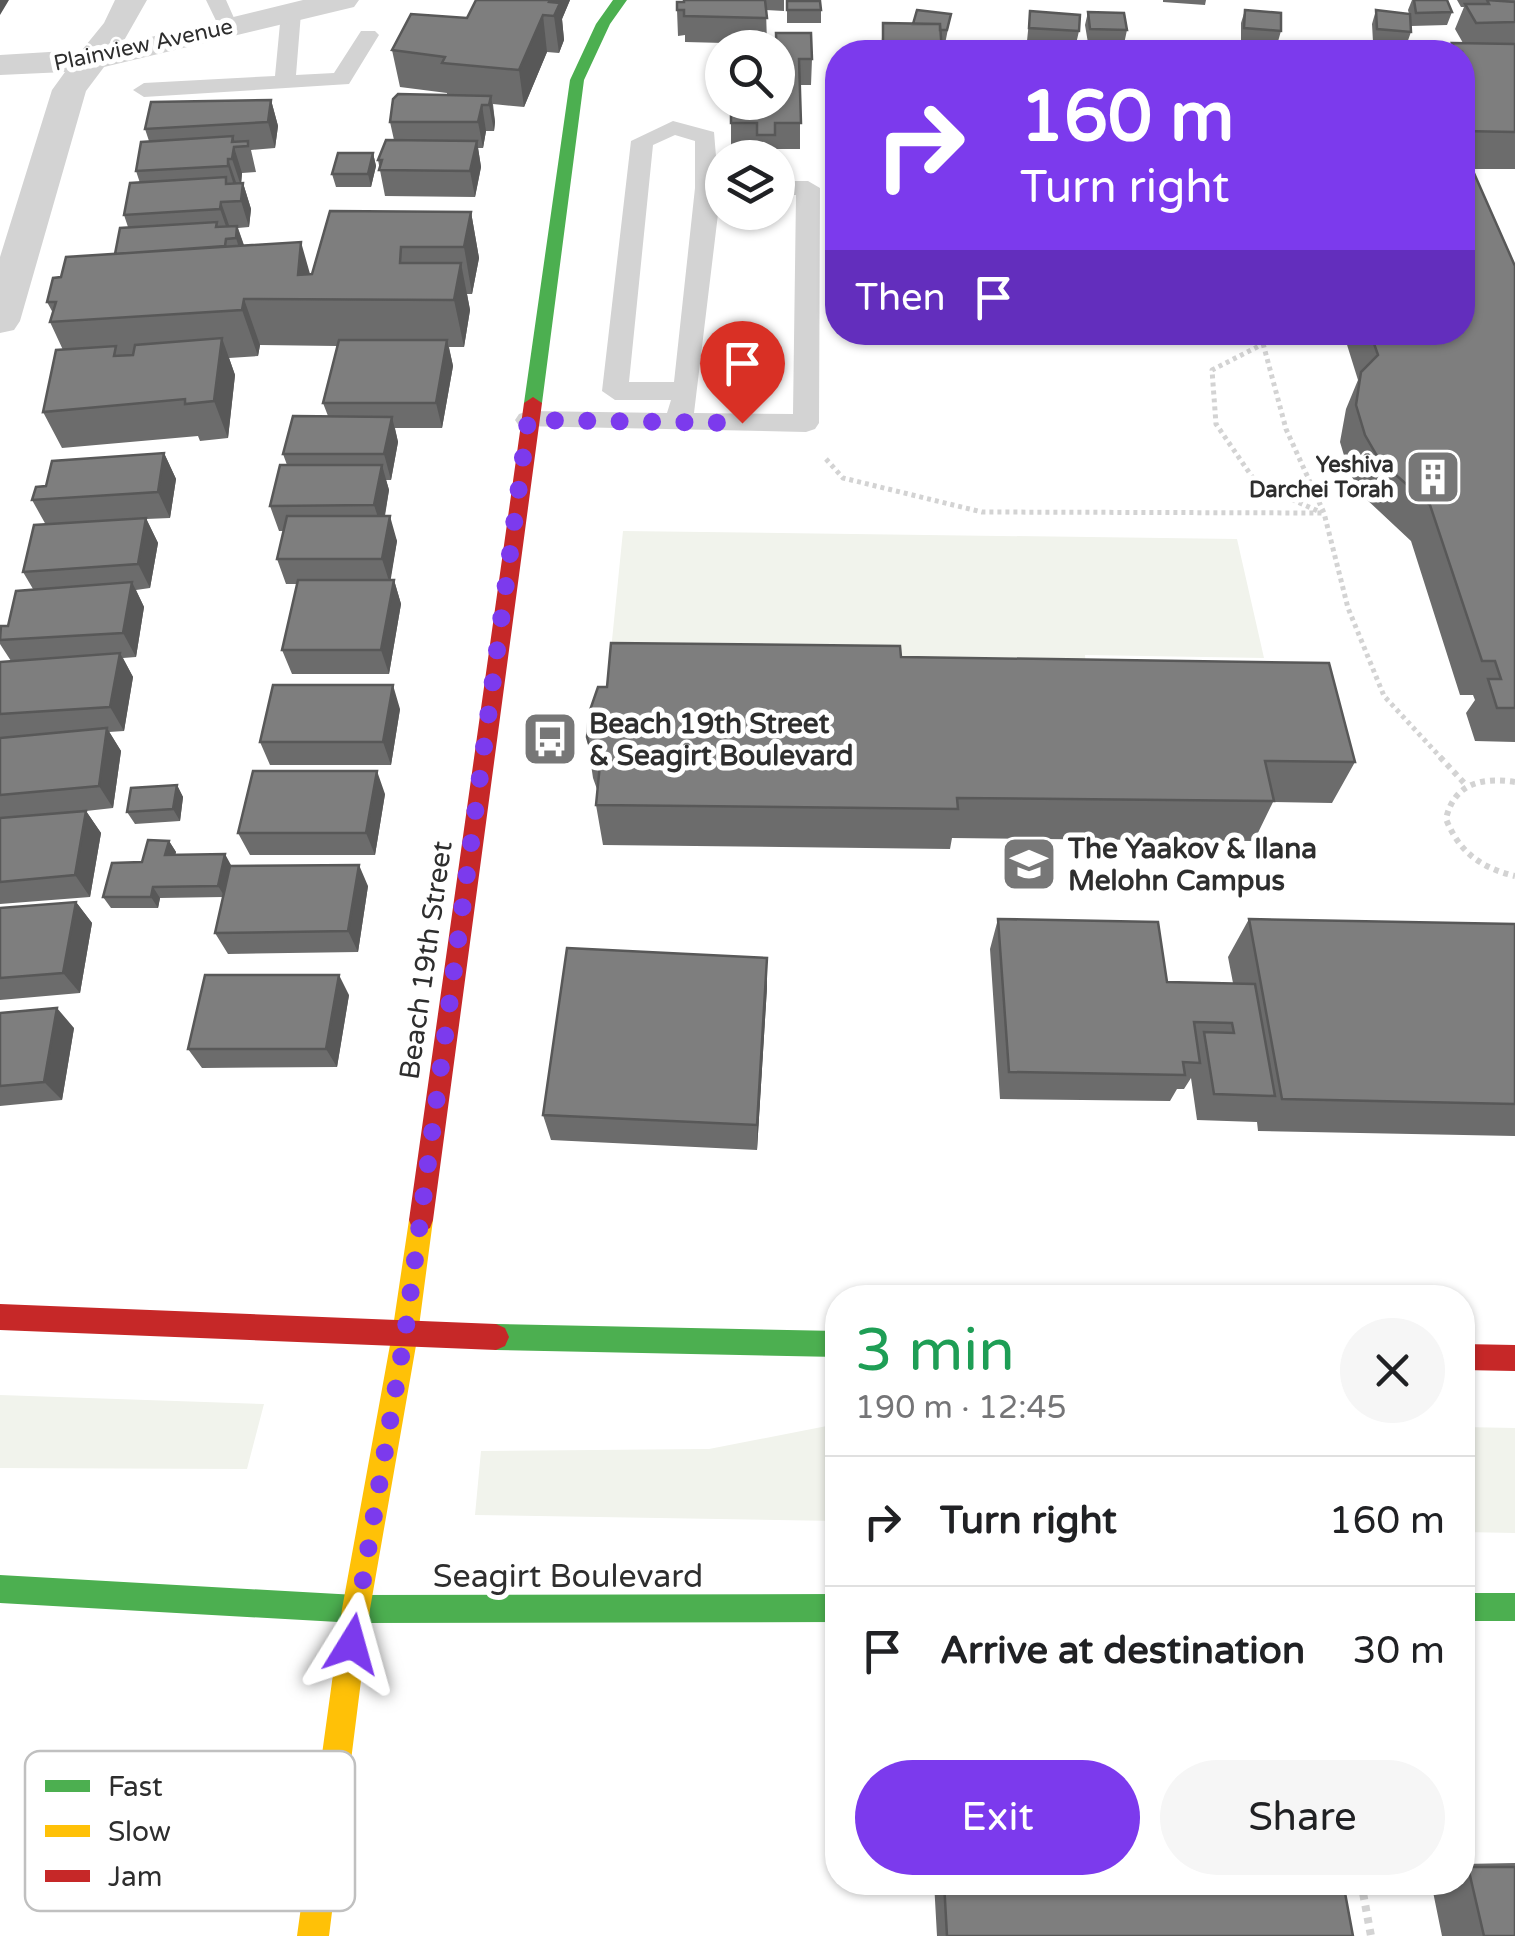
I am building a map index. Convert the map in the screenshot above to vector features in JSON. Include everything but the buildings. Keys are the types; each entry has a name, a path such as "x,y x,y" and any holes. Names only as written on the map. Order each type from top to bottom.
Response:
{"street":[{"path":"0,321 68,90 119,25 131,0"},
{"name":"Plainview Avenue","path":"0,65 90,60 222,13 291,12 342,0"},
{"name":"Beach 19th Street","path":"337,1751 356,1609 405,1334 577,80 602,24 620,0"},
{"path":"0,1317 405,1334 825,1344"},
{"path":"1475,1357 1515,1358"},
{"name":"Seagirt Boulevard","path":"0,1589 356,1609 825,1608"},
{"path":"1475,1607 1515,1607"},
{"name":"Beach 19th Street","path":"313,1936 316,1911"}],"lane":[{"path":"285,80 291,12"},
{"path":"144,90 341,79 368,35"},
{"path":"686,392 615,391 642,141 673,128 707,140"},
{"path":"528,420 806,423 808,188 795,188"},
{"path":"678,422 686,392 709,230"}],"path":[{"path":"1262,345 1212,370 1216,424 1257,484 1324,513"},
{"path":"1264,345 1286,429 1324,513 1348,608 1384,696 1466,784"},
{"path":"806,423 816,449 843,478 982,512 1324,513"},
{"path":"1515,782 1482,780 1466,784 1454,793 1448,805 1450,834 1477,863 1515,876"},
{"path":"1363,1895 1371,1936"}],"shaded area":[{"path":"623,531 1237,539 1264,658 1085,655 1088,687 608,680"},
{"path":"0,1395 264,1404 247,1469 0,1468"},
{"path":"825,1426 825,1521 475,1515 481,1451 709,1449"},
{"path":"1475,1427 1515,1428 1515,1533 1475,1532"}],"traffic: fast":[{"path":"533,403 577,80 603,24 620,0"},
{"path":"496,1337 825,1344"},
{"path":"0,1589 356,1609 825,1608"},
{"path":"1475,1607 1515,1607"}],"traffic: slow":[{"path":"337,1751 356,1609 405,1334 421,1220"},
{"path":"313,1936 316,1911"}],"traffic: jam":[{"path":"421,1220 533,403"},
{"path":"0,1317 496,1337"},
{"path":"1475,1357 1515,1358"}],"place":[{"name":"Yeshiva Darchei Torah","path":"1433,477"},
{"name":"Beach 19th Street & Seagirt Boulevard","path":"550,739"},
{"name":"The Yaakov & Ilana Melohn Campus","path":"1029,864"}],"route":[{"path":"352,1644 405,1334 528,420 742,423"}]}
